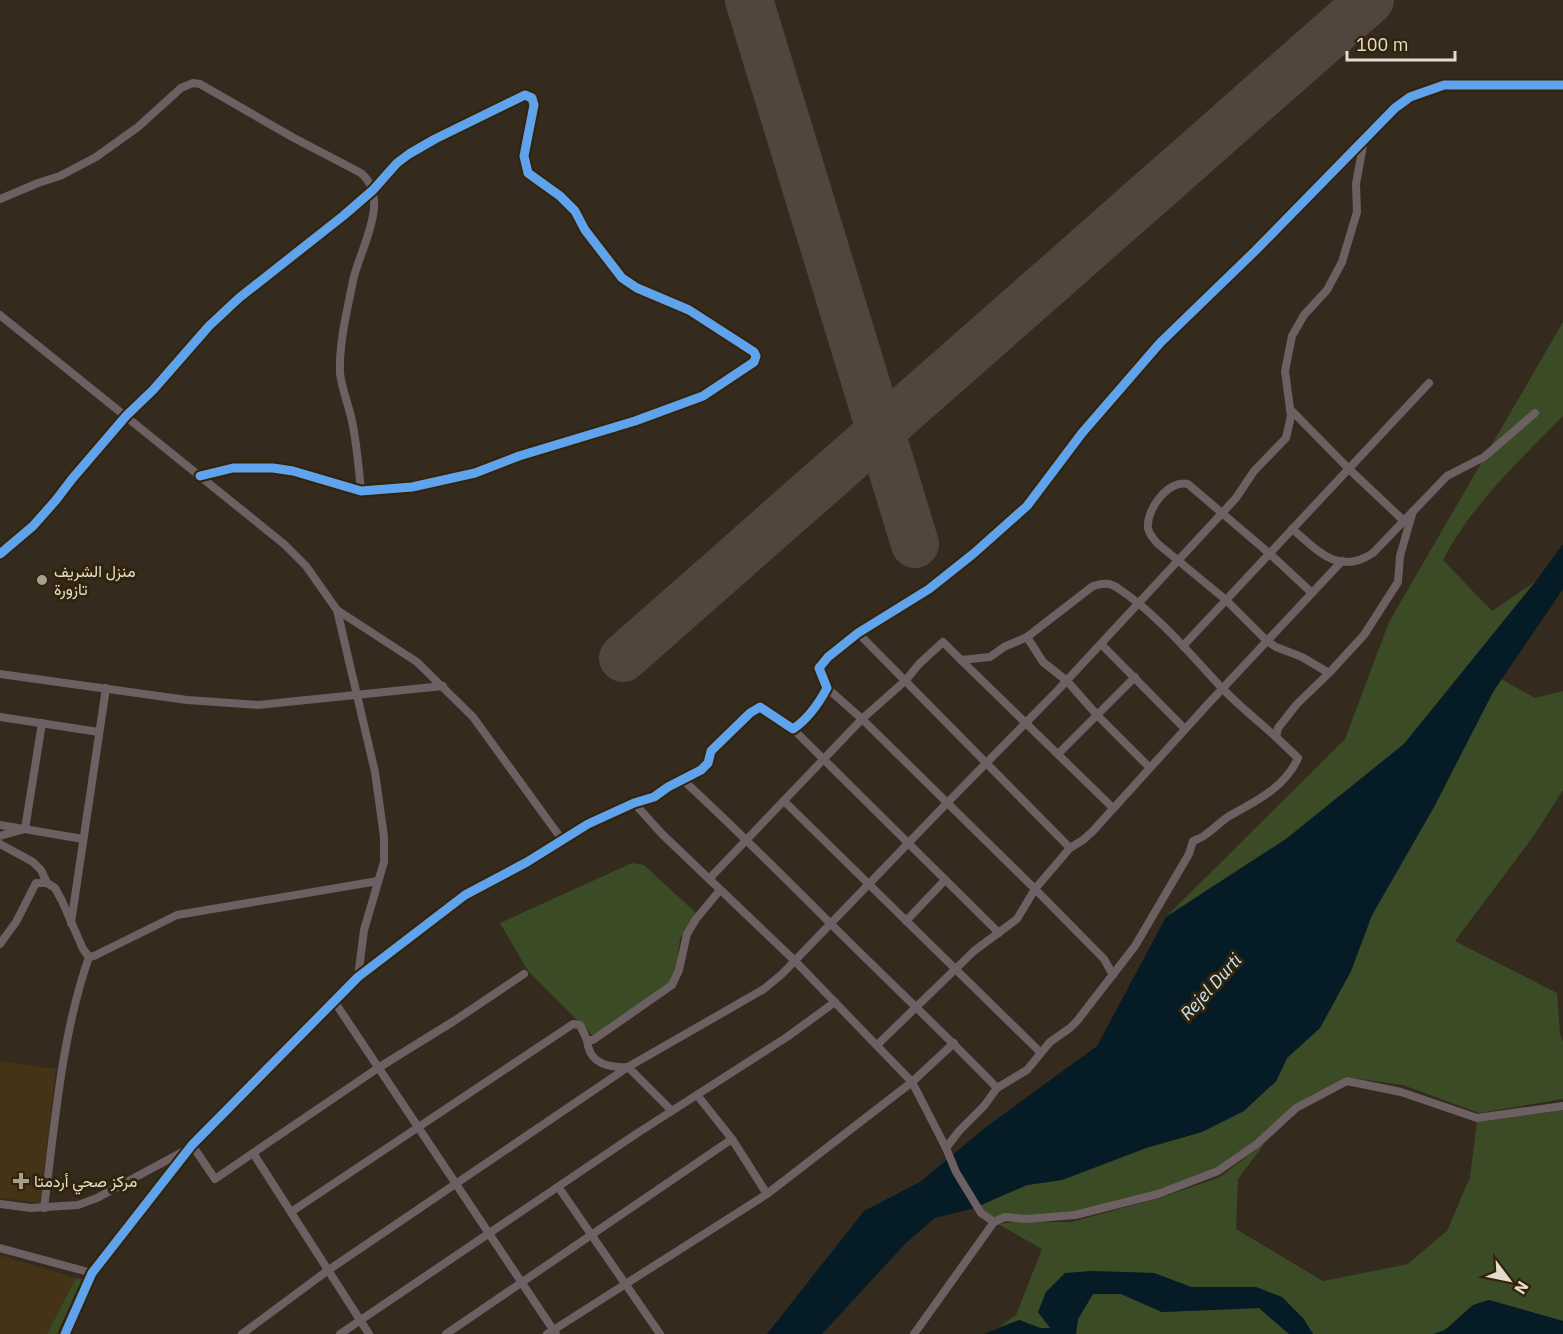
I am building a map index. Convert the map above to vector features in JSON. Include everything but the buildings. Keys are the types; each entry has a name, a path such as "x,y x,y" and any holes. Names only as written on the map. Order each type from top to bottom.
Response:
{"street":[{"path":"0,199 60,176 96,157 138,127 181,88 193,83 200,84 361,173 370,181 374,208 370,229 354,277 341,348 340,373 353,426 361,491"},
{"path":"1113,975 1104,958 862,719 827,688 819,668 828,657 858,633 929,589 1027,506 1082,432 1160,343 1256,250 1395,108 1410,97 1444,85 1563,86"},
{"path":"0,554 33,526 126,416 153,390 201,334 239,298 373,190 397,163 409,154 525,95 532,98 534,105 524,156 528,173 560,196 575,211 585,230 622,278 637,288 689,310 754,352 756,359 723,385 703,396 625,424 519,456 475,473 412,487 361,491 293,471 273,468 233,468 200,476"},
{"path":"242,1334 327,1271 628,1067 764,989 795,961 1101,645 1236,498 1254,471 1284,442 1290,421 1285,371 1292,336 1300,321 1331,284 1342,262 1357,212 1356,184 1365,139"},
{"path":"0,315 296,556 337,610 417,662 443,686 473,717 563,841"},
{"path":"1183,646 1429,383"},
{"path":"1290,409 1349,469 1404,520"},
{"path":"1292,529 1324,555 1352,563 1361,561 1373,553 1447,476 1484,457 1535,413"},
{"path":"1312,593 1223,512 1188,484 1180,482 1172,486 1154,506 1148,528 1151,536 1226,600 1267,641 1302,657 1329,673"},
{"path":"1275,736 1278,728 1298,704 1364,635 1398,582 1400,556 1413,511"},
{"path":"877,1046 974,951 1017,919 1035,889 1070,848 1083,840 1342,561"},
{"path":"946,1148 997,1088 1027,1070 1050,1042 1073,1025 1135,946 1189,854 1193,841 1204,836 1231,815 1259,801 1292,772 1298,758 1223,689 1139,604 1119,588 1106,583 1093,586 1027,637 1004,647 990,657 961,660"},
{"path":"337,610 375,772 384,837 384,862 364,930 358,977"},
{"path":"858,633 1070,848"},
{"path":"1027,637 1043,662 1067,681 1149,768"},
{"path":"709,879 862,719 906,680 919,664 943,642 1113,808"},
{"path":"1101,645 1185,729"},
{"path":"0,674 187,700 258,705 443,686"},
{"path":"1058,754 1135,677"},
{"path":"71,923 106,688"},
{"path":"792,729 808,716 827,688"},
{"path":"65,1334 92,1273 191,1146 358,977 465,895 563,841 588,824 634,803 654,797 701,770 708,763 711,751 750,713 760,707 792,729 999,933"},
{"path":"0,717 99,732"},
{"path":"25,829 42,723"},
{"path":"683,780 747,838 997,1088"},
{"path":"784,801 1040,1052"},
{"path":"634,803 662,834 795,961 912,1082 956,1172 981,1213 994,1222"},
{"path":"0,825 83,839"},
{"path":"0,836 25,829"},
{"path":"0,844 33,862 41,870 47,883"},
{"path":"906,921 945,880"},
{"path":"89,957 177,915 378,881"},
{"path":"0,944 16,922 36,883 47,883 55,888 83,950 89,957"},
{"path":"587,1041 598,1038 672,985 679,970 687,934 696,918 720,890"},
{"path":"44,1208 62,1076 78,988 89,957"},
{"path":"191,1146 215,1179 378,1068 524,974"},
{"path":"334,1001 522,1283 552,1332 625,1283 767,1194 912,1082 954,1043"},
{"path":"340,1334 696,1095 787,1037 835,1002"},
{"path":"291,1212 573,1024 580,1025 591,1055 596,1060 608,1066 628,1067 672,1111"},
{"path":"914,1334 994,1222 1005,1217 1075,1215 1158,1194 1218,1171 1257,1144 1296,1108 1347,1081 1401,1092 1477,1118 1563,1106"},
{"path":"696,1095 732,1139 767,1194"},
{"path":"446,1334 732,1139"},
{"path":"0,1204 31,1208 78,1205 191,1146"},
{"path":"253,1153 369,1334"},
{"path":"559,1188 658,1333"},
{"path":"0,1248 92,1273"}],"shaded area":[{"path":"0,1061 56,1069 40,1203 0,1198"},
{"path":"0,1255 76,1278 47,1334 0,1334"}],"green space":[{"path":"1563,322 1563,416 1482,502 1443,560 1492,611 1536,581 1404,744 1286,839 1166,917 1345,739 1389,622"},
{"path":"1501,679 1535,698 1563,691 1563,790 1535,834 1455,941 1557,993 1560,1034 1563,1042 1563,1099 1479,1113 1403,1085 1346,1077 1292,1106 1255,1142 1217,1169 1158,1191 1074,1212 994,1219 982,1211 980,1206 1027,1185 1062,1180 1146,1148 1202,1132 1276,1082 1287,1058 1320,1028 1351,971 1372,915 1434,807"},
{"path":"632,863 644,865 696,913 680,939 676,970 669,984 594,1037 528,971 500,923"},
{"path":"1563,1110 1563,1321 1489,1300 1473,1305 1445,1330 1434,1334 1313,1334 1303,1318 1256,1287 1191,1287 1154,1273 1091,1271 1050,1328 1040,1328 1020,1320 999,1327 1016,1315 1042,1249 998,1224 1071,1222 1160,1198 1220,1177 1265,1143 1238,1179 1236,1229 1323,1281 1408,1264 1447,1231 1470,1177 1477,1122"},
{"path":"76,1278 82,1279 57,1334 47,1334"},
{"path":"1093,1294 1121,1294 1162,1312 1259,1308 1289,1334 1076,1334 1078,1319"}],"water":[{"name":"Rejel Durti","path":"1563,544 1563,589 1493,692 1434,807 1372,915 1351,971 1320,1028 1287,1058 1276,1081 1244,1111 1202,1132 1146,1148 1062,1180 1027,1185 971,1209 935,1218 906,1243 822,1334 767,1334 864,1211 920,1182 986,1127 1097,1046 1166,917 1286,839 1404,744 1536,581"},
{"path":"1091,1271 1154,1273 1191,1287 1256,1287 1282,1297 1303,1318 1313,1334 1289,1334 1259,1308 1162,1312 1121,1294 1093,1294 1078,1319 1076,1334 984,1334 1019,1320 1040,1328 1050,1328 1038,1312 1046,1292 1065,1273"},
{"path":"1489,1300 1563,1321 1563,1334 1434,1334 1445,1330 1473,1305"}],"runway":[{"path":"749,0 915,544"},
{"path":"623,658 1370,0"}],"cycle path":[{"path":"65,1334 92,1273 192,1145 358,977 465,895 527,862 588,824 634,803 654,797 701,770 708,763 711,751 750,713 760,707 793,729 804,720 827,688 819,668 828,657 858,633 929,589 1027,506 1082,433 1160,343 1256,250 1395,108 1410,97 1444,85 1563,85"},
{"path":"0,554 33,526 126,416 153,390 209,326 239,298 343,216 409,154 525,95 532,98 534,105 524,156 528,173 560,196 575,211 585,230 622,278 637,288 689,310 754,352 756,356 754,362 703,396 635,421 519,456 475,473 412,487 361,491 293,471 273,468 233,468 200,476"}],"place":[{"name":"منزل الشريف تازورة","path":"42,580"},
{"name":"مركز صحي أردمتا","path":"21,1181"}]}
